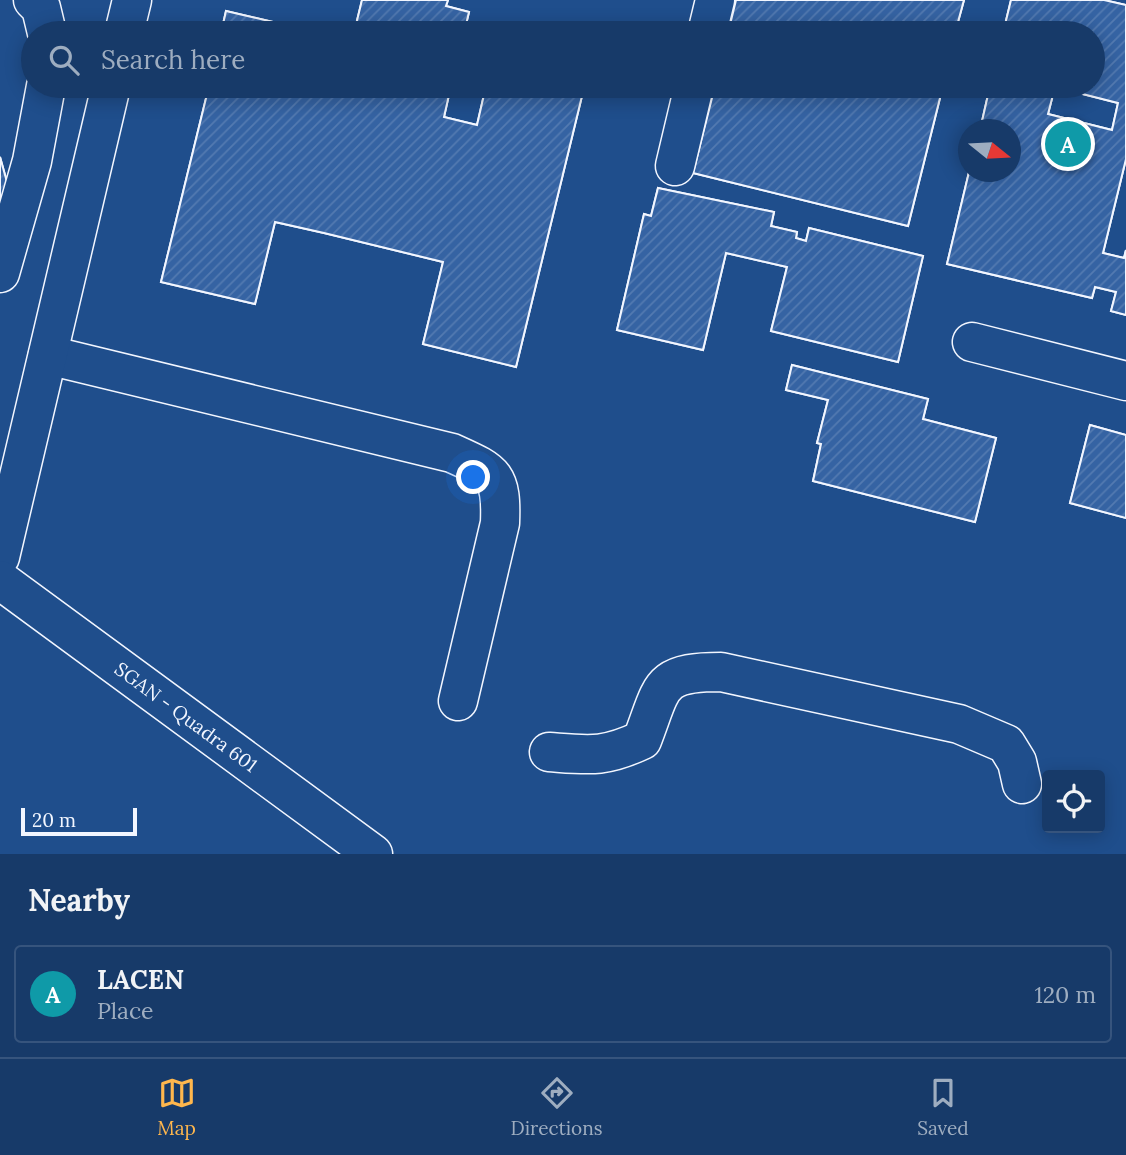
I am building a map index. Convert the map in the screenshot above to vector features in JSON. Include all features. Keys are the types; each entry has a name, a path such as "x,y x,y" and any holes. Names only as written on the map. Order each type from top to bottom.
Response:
{"street":[{"path":"33,0 41,8 44,21"},
{"path":"127,21 132,0"},
{"path":"710,21 715,0"},
{"path":"0,273 32,161 44,98"},
{"path":"0,557 108,98"},
{"path":"675,166 691,98"},
{"path":"972,342 1126,381"},
{"path":"48,355 452,453 483,467 495,477 501,497 500,523 458,701"},
{"name":"SGAN - Quadra 601","path":"0,579 373,854"},
{"path":"549,752 594,755 617,751 642,740 661,689 671,679 689,672 721,672 959,724 1006,744 1017,762 1022,784"}],"building":[{"path":"362,0 448,0 446,6 469,12 467,21 357,21"},
{"path":"362,0 448,0 446,6 469,12 467,21 357,21"},
{"path":"736,0 964,0 958,21 731,21"},
{"path":"736,0 964,0 958,21 731,21"},
{"path":"1011,0 1104,0 1126,5 1126,159 1103,253 1124,258 1126,250 1126,315 1111,311 1116,292 1095,287 1092,298 947,264 967,182 1021,182 1021,119 982,119 987,98 1052,98 1048,114 1112,130 1118,103 1098,98 1105,98 1105,21 1006,21"},
{"path":"1011,0 1104,0 1126,5 1126,159 1103,253 1124,258 1126,250 1126,315 1111,311 1116,292 1095,287 1092,298 947,264 967,182 1021,182 1021,119 982,119 987,98 1052,98 1048,114 1112,130 1118,103 1098,98 1105,98 1105,21 1006,21"},
{"path":"226,11 269,21 224,21"},
{"path":"226,11 269,21 224,21"},
{"path":"206,98 448,98 444,117 477,125 483,98 582,98 516,367 423,344 443,262 324,233 275,222 255,304 161,282"},
{"path":"206,98 448,98 444,117 477,125 483,98 582,98 516,367 423,344 443,262 324,233 275,222 255,304 161,282"},
{"path":"712,98 940,98 908,226 693,173"},
{"path":"712,98 940,98 908,226 693,173"},
{"path":"0,157 7,182 0,267"},
{"path":"0,157 7,182 0,267"},
{"path":"658,188 774,212 771,226 797,232 796,238 806,241 809,228 923,256 898,362 771,331 787,267 726,253 703,350 617,330 644,214 651,216"},
{"path":"658,188 774,212 771,226 797,232 796,238 806,241 809,228 923,256 898,362 771,331 787,267 726,253 703,350 617,330 644,214 651,216"},
{"path":"792,365 928,399 923,419 996,438 975,522 813,481 821,444 817,443 828,400 786,390"},
{"path":"792,365 928,399 923,419 996,438 975,522 813,481 821,444 817,443 828,400 786,390"},
{"path":"1090,425 1126,435 1126,518 1070,503"},
{"path":"1090,425 1126,435 1126,518 1070,503"}],"place":[{"name":"LACEN","path":"1068,144"}]}
